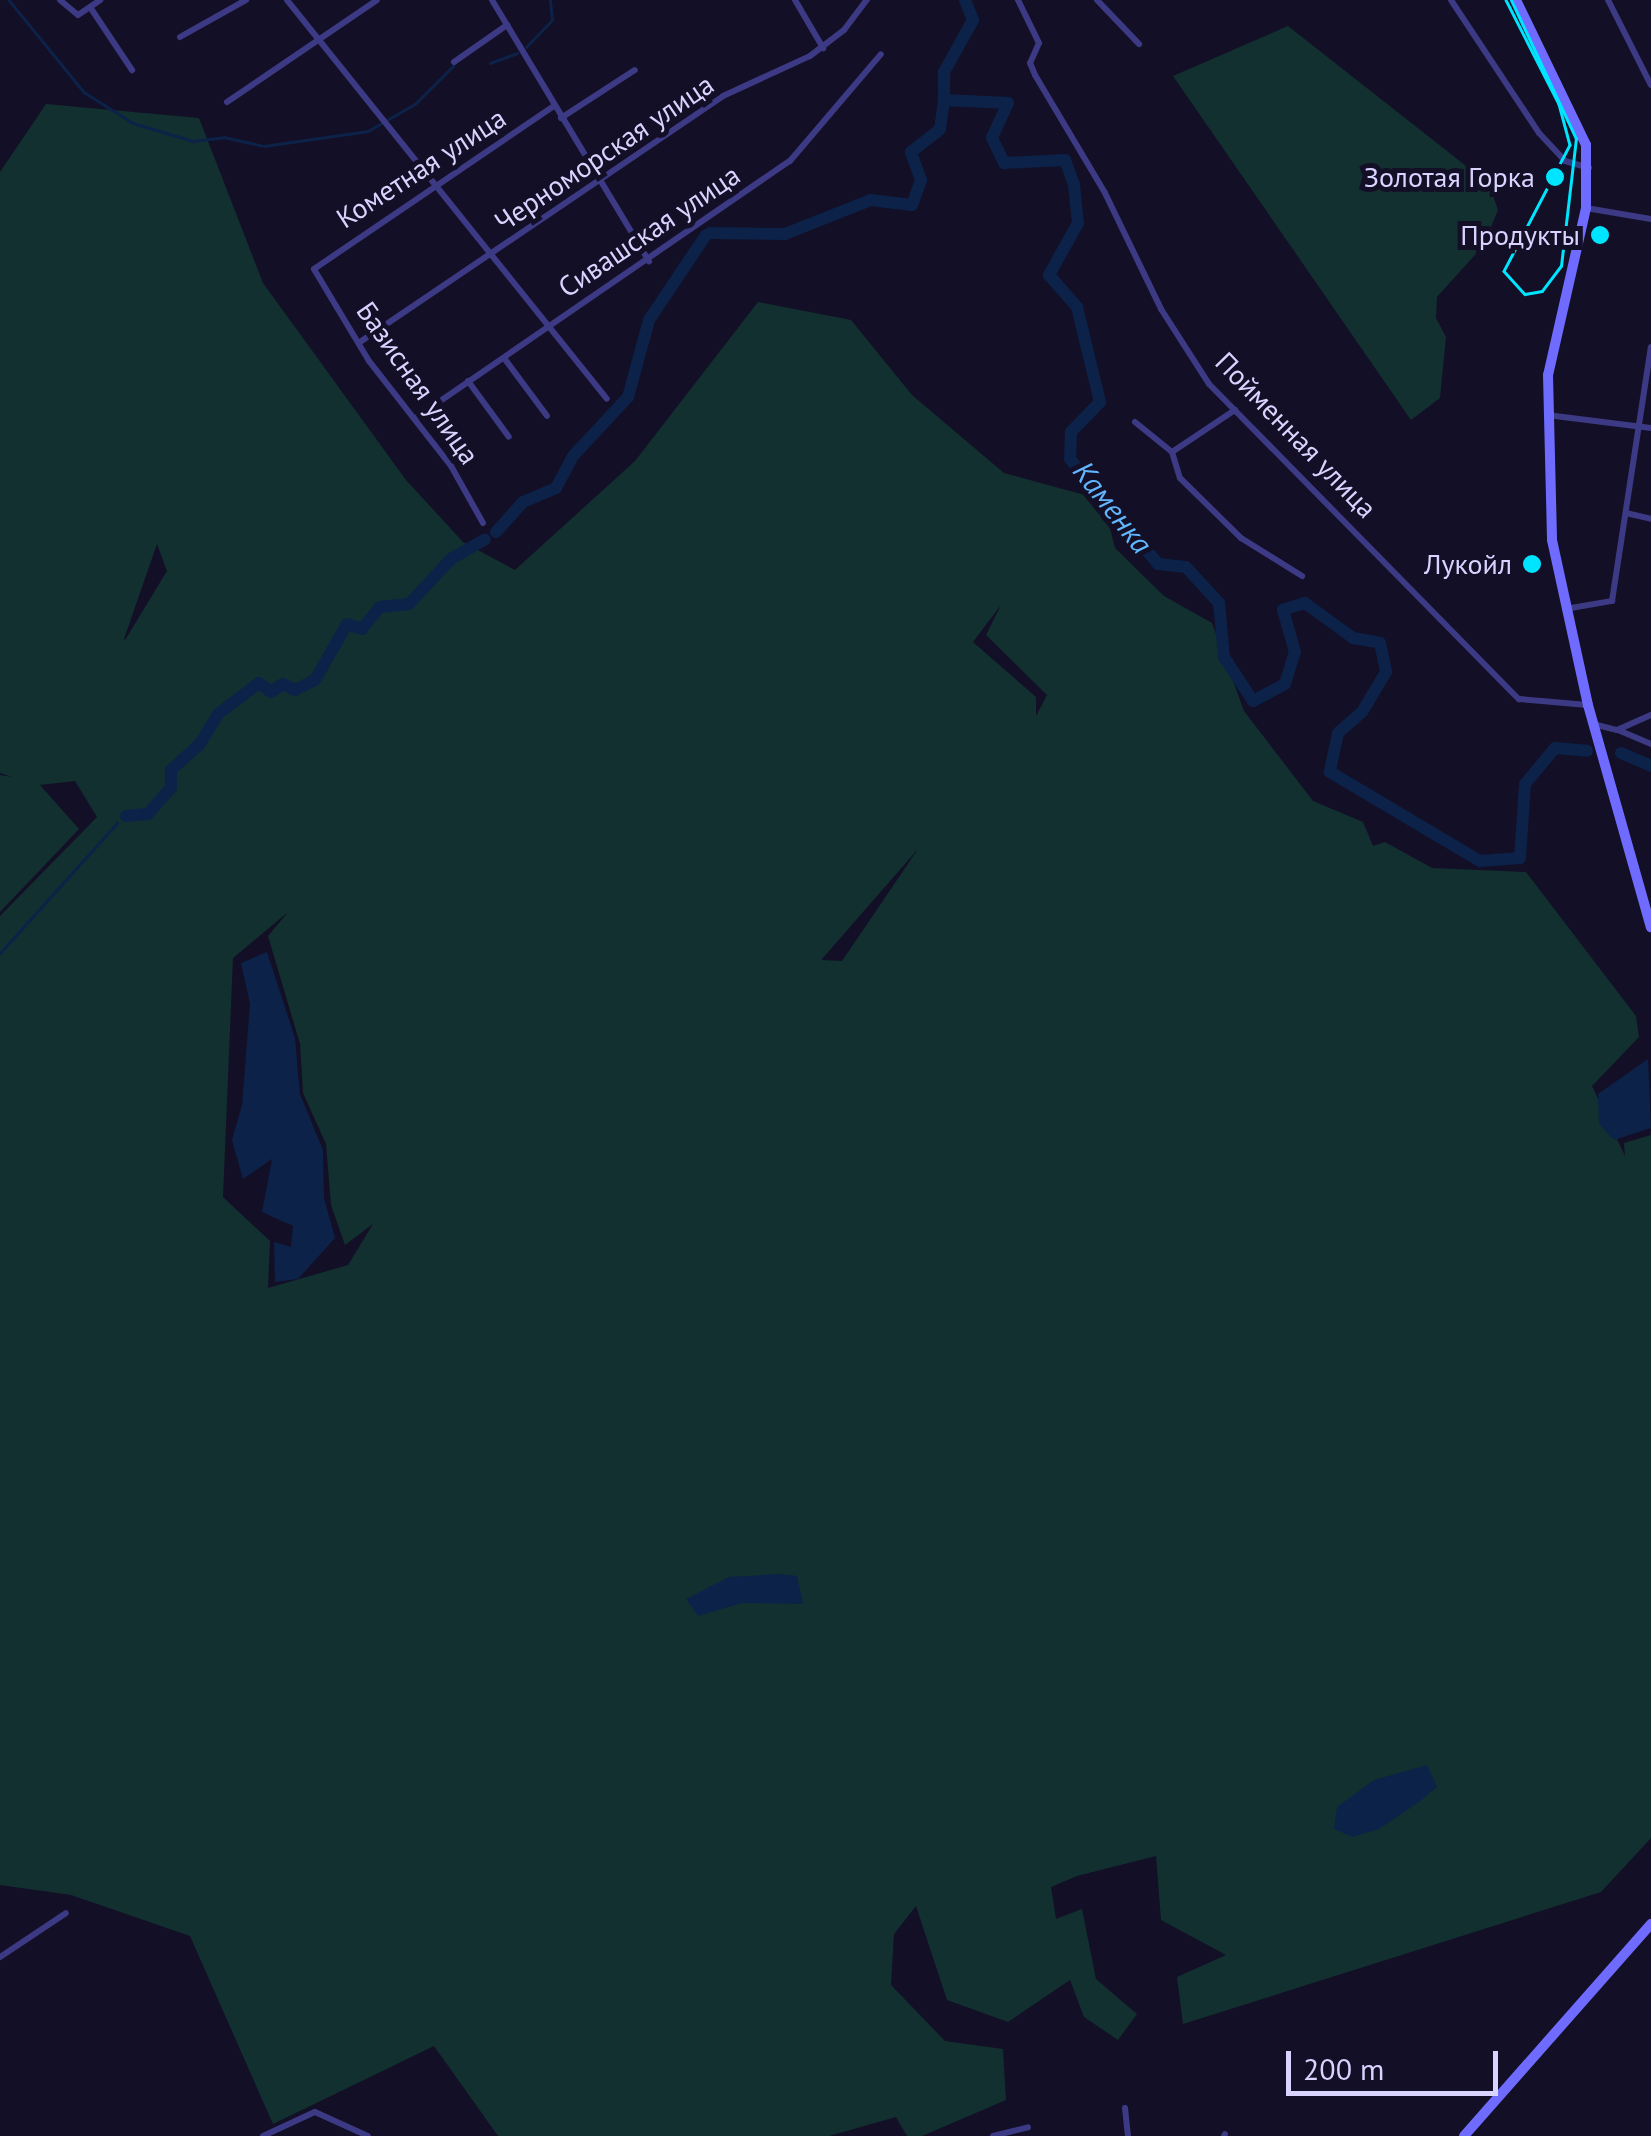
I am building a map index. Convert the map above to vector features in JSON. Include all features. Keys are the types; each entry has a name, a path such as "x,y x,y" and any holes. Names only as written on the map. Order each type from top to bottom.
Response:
{"street":[{"path":"60,0 69,12 100,0"},
{"path":"180,37 246,0"},
{"path":"287,0 607,399"},
{"path":"226,102 377,0"},
{"path":"492,0 649,260"},
{"path":"795,0 822,48"},
{"name":"Черноморская улица","path":"360,342 723,96 822,48 867,0"},
{"name":"Пойменная улица","path":"1018,0 1040,44 1030,63 1035,76 1105,194 1161,309 1209,384 1519,700 1588,705"},
{"path":"1097,0 1139,44"},
{"path":"1451,0 1539,133 1561,158 1589,168"},
{"path":"1516,0 1580,127 1589,168 1586,208 1548,375 1548,484 1564,609 1651,927"},
{"path":"1608,0 1651,85"},
{"path":"90,7 132,70"},
{"path":"454,62 507,25"},
{"name":"Сивашская улица","path":"417,418 790,162 881,54"},
{"path":"560,118 635,70"},
{"name":"Кометная улица","path":"314,269 554,106"},
{"path":"1586,208 1651,219"},
{"name":"Базисная улица","path":"314,269 360,342 417,418 483,523"},
{"path":"1564,609 1612,601 1651,346"},
{"path":"504,358 546,416"},
{"path":"468,381 509,436"},
{"path":"1172,452 1235,410"},
{"path":"1546,415 1651,428"},
{"path":"1134,422 1172,452 1180,478 1240,538 1302,576"},
{"path":"1626,513 1651,519"},
{"path":"1617,730 1651,714"},
{"path":"1593,724 1651,744"},
{"path":"0,1957 66,1913"},
{"path":"1464,2136 1651,1924"},
{"path":"1124,2108 1128,2136"},
{"path":"263,2136 315,2112 368,2136"},
{"path":"993,2136 1028,2126"}],"green space":[{"path":"1288,26 1489,184 1498,210 1483,246 1437,297 1436,318 1446,337 1440,398 1411,420 1173,76"},
{"path":"46,104 199,118 263,283 406,480 463,542 515,570 635,461 758,302 851,320 912,395 1004,473 1103,500 1115,548 1164,596 1212,623 1244,711 1313,801 1363,822 1373,846 1385,842 1432,868 1526,872 1636,1016 1639,1037 1592,1086 1625,1156 1624,1143 1651,1135 1651,1838 1601,1892 1183,2024 1177,1977 1226,1955 1161,1920 1156,1856 1077,1876 1051,1887 1056,1919 1082,1909 1096,1979 1137,2014 1118,2040 1084,2017 1070,1980 1008,2022 947,2000 916,1906 894,1934 891,1985 945,2041 1003,2049 1006,2100 922,2136 907,2136 896,2117 829,2136 498,2136 434,2046 273,2124 190,1936 71,1895 0,1885 0,916 97,817 75,781 40,785 79,829 0,912 0,775 12,777 0,773 0,172","holes":["157,544 167,571 124,639","1001,605 986,635 1047,695 1036,716 1036,697 973,642","918,849 842,961 822,960","288,912 268,936 300,1044 303,1093 326,1144 331,1205 345,1245 373,1224 348,1265 268,1288 270,1241 223,1197 233,958"]}],"water":[{"path":"267,952 295,1038 300,1094 323,1150 324,1198 335,1238 298,1279 275,1282 274,1242 291,1247 293,1226 262,1212 272,1159 243,1179 232,1140 242,1105 250,1004 241,963"},
{"path":"1648,1059 1651,1128 1614,1140 1599,1124 1598,1094"},
{"path":"797,1576 803,1604 742,1603 698,1616 686,1599 729,1577"},
{"path":"1427,1765 1437,1787 1419,1802 1379,1829 1352,1837 1334,1829 1337,1807 1374,1780"}],"waterway":[{"path":"9,0 84,92 133,123 193,141 224,137 264,146 368,131 415,104 453,66"},
{"path":"526,47 552,20 550,0"},
{"name":"Каменка","path":"965,0 973,20 944,72 944,100 1008,103 992,138 1004,163 1065,160 1074,185 1078,223 1049,275 1077,307 1100,402 1071,432 1070,459 1158,564 1186,567 1219,603 1224,657 1253,701 1285,684 1295,652 1283,610 1305,603 1353,638 1380,643 1386,672 1362,712 1338,733 1330,772 1480,861 1520,858 1525,784 1555,748 1587,751"},
{"path":"490,63 517,53"},
{"path":"710,233 785,234 871,200 912,205 921,180 911,152 940,129 944,100"},
{"path":"496,532 523,502 556,488 573,456 628,397 649,320 706,235"},
{"path":"126,816 148,814 171,788 171,770 199,745 218,714 259,683 271,692 283,684 295,690 315,680 347,624 362,629 380,607 409,604 451,559 485,539"},
{"name":"Каменка","path":"1621,753 1651,766"},
{"path":"0,953 117,823"}],"tram line":[{"path":"1506,0 1559,104 1570,145 1504,271 1525,294 1542,291 1561,266 1576,139 1511,0"}],"place":[{"name":"Золотая Горка","path":"1555,177"},
{"name":"Продукты","path":"1600,235"},
{"name":"Лукойл","path":"1532,564"}]}
